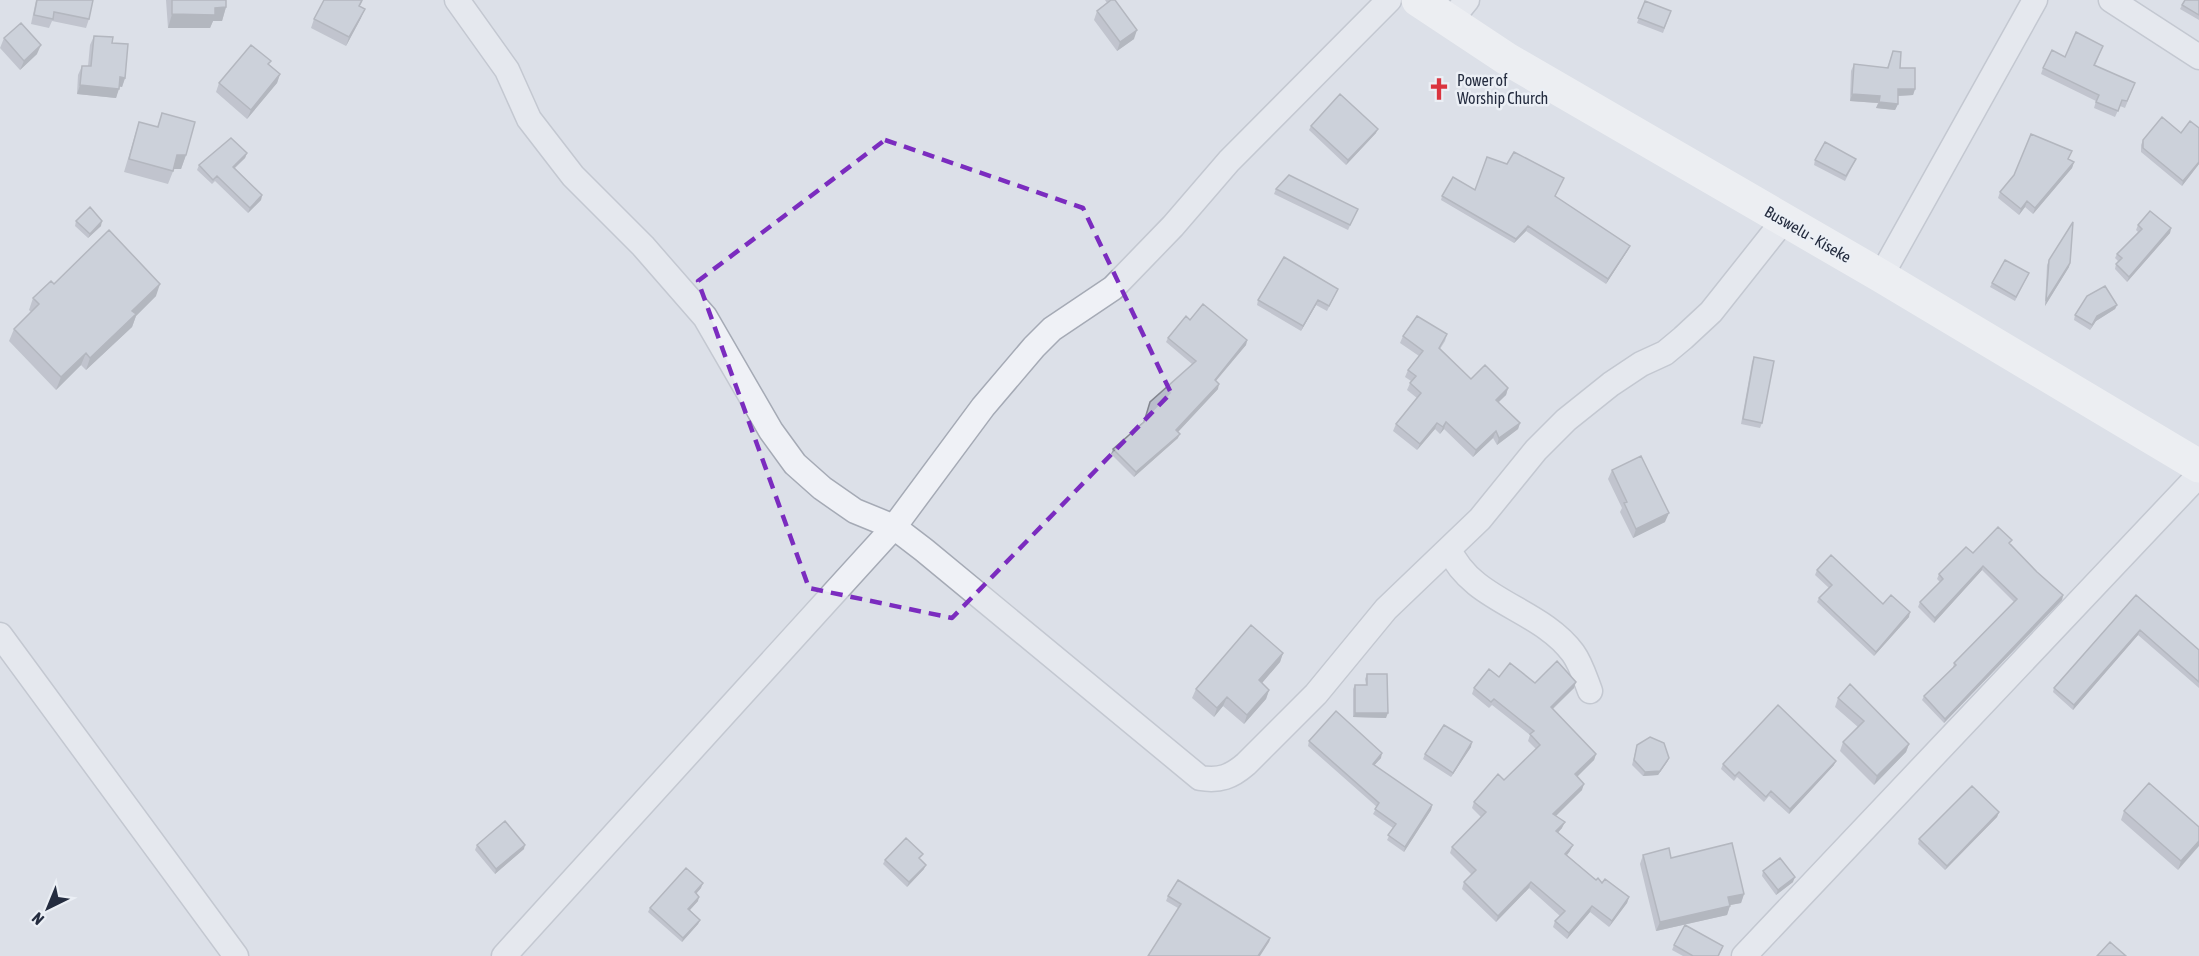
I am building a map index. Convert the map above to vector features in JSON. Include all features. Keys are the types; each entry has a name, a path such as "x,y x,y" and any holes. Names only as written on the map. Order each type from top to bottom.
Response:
{"main road":[{"name":"Buswelu - Kiseke","path":"1418,0 1459,11 1507,59 1881,276 2199,466"}],"street":[{"path":"457,0 507,70 529,119 573,176 643,246 705,317 771,430 795,464 822,488 855,511 894,527 1200,778 1219,781 1235,774 1246,764 1316,694 1386,609 1494,504 1536,450 1566,420 1626,374 1665,353 1711,312 1784,220"},
{"path":"504,956 894,527 941,461 1034,347 1052,329 1113,288 1229,161 1389,0"},
{"path":"1881,276 2035,0"},
{"path":"2111,0 2199,57"},
{"path":"1744,956 2199,475"},
{"path":"1449,549 1461,568 1476,583 1557,636 1573,652 1590,691"},
{"path":"0,634 237,956"}],"highlighted area":[{"path":"885,140 1083,208 1171,393 952,618 809,588 698,281"}],"building":[{"path":"37,0 93,0 89,19 54,12 53,19 34,15"},
{"path":"172,0 226,0 226,7 215,8 215,15 172,14"},
{"path":"324,0 362,0 359,6 365,9 349,37 314,19"},
{"path":"1111,0 1115,0 1137,30 1120,42 1097,11"},
{"path":"2185,0 2199,0 2199,15 2182,5"},
{"path":"1645,1 1671,11 1664,28 1638,18"},
{"path":"21,23 41,45 24,61 4,38"},
{"path":"2076,32 2103,46 2094,65 2135,83 2127,101 2122,100 2118,111 2096,102 2099,95 2043,68 2052,50 2065,57"},
{"path":"94,36 113,37 112,43 128,44 125,78 120,77 119,89 80,85 82,66 91,66"},
{"path":"251,45 271,61 268,64 280,74 251,110 219,83"},
{"path":"1893,51 1901,52 1900,68 1915,68 1915,89 1898,89 1898,104 1879,102 1880,96 1852,94 1854,64 1888,68"},
{"path":"1340,94 1378,129 1348,160 1311,126"},
{"path":"162,113 195,122 186,155 177,155 173,171 129,159 139,122 158,127"},
{"path":"2162,117 2181,133 2190,121 2199,128 2199,162 2183,181 2143,148 2143,140"},
{"path":"2031,134 2072,151 2068,159 2074,162 2035,208 2027,201 2021,209 2000,192 2014,175"},
{"path":"231,138 247,153 233,167 262,195 250,208 217,176 213,180 199,165"},
{"path":"1825,142 1856,159 1846,176 1815,160"},
{"path":"1514,152 1564,178 1555,196 1630,246 1608,279 1528,226 1516,239 1442,196 1453,177 1475,190 1487,157 1507,164"},
{"path":"1289,175 1358,209 1350,225 1276,189"},
{"path":"90,207 102,221 90,234 76,221"},
{"path":"2150,211 2171,228 2129,277 2116,264 2122,258 2117,254 2142,229 2138,225"},
{"path":"2073,222 2070,263 2046,301 2049,260"},
{"path":"109,230 160,284 132,311 136,314 90,358 86,353 61,377 14,329 39,304 33,298 51,281 54,284"},
{"path":"1284,257 1338,289 1329,306 1318,300 1303,326 1258,300"},
{"path":"2005,260 2029,273 2016,297 1992,283"},
{"path":"2105,286 2117,305 2097,316 2092,325 2075,315 2087,296"},
{"path":"1203,304 1247,340 1215,380 1219,384 1176,430 1180,434 1136,472 1113,449 1144,422 1150,402 1196,361 1168,338 1186,316 1190,320"},
{"path":"1417,316 1447,334 1439,348 1471,379 1485,365 1508,388 1496,400 1520,423 1499,438 1496,431 1476,450 1446,422 1443,427 1437,423 1420,444 1396,424 1421,393 1410,383 1416,376 1408,370 1423,351 1403,336"},
{"path":"1754,357 1774,361 1762,423 1743,419"},
{"path":"1641,456 1669,513 1636,529 1624,503 1627,502 1612,470"},
{"path":"1998,527 2012,540 2009,543 2063,595 1945,719 1924,696 2017,599 1983,566 1935,618 1920,602 1943,579 1939,574 1966,547 1973,553"},
{"path":"1831,555 1883,604 1891,595 1910,612 1876,652 1819,598 1832,585 1817,570"},
{"path":"2136,595 2199,650 2199,682 2140,630 2074,705 2054,688"},
{"path":"1251,625 1283,653 1259,680 1269,690 1247,715 1227,697 1217,708 1196,689"},
{"path":"1557,661 1576,682 1551,707 1596,754 1575,774 1584,784 1553,814 1565,822 1556,831 1573,845 1565,854 1596,880 1598,878 1602,883 1605,879 1629,897 1612,921 1592,906 1569,933 1555,921 1565,911 1531,882 1498,916 1464,882 1476,870 1452,847 1486,812 1474,802 1498,774 1504,780 1540,745 1530,734 1534,731 1494,699 1491,702 1474,688 1489,669 1499,677 1510,663 1535,683"},
{"path":"1367,674 1387,674 1388,713 1355,713 1355,685 1367,685"},
{"path":"1850,684 1909,744 1877,776 1843,742 1864,721 1838,698"},
{"path":"1778,705 1836,761 1790,809 1771,791 1766,797 1739,772 1735,776 1723,764"},
{"path":"1336,711 1382,753 1373,764 1432,805 1405,847 1388,835 1396,824 1375,809 1379,803 1309,741"},
{"path":"1444,725 1472,742 1453,773 1425,754"},
{"path":"1650,737 1664,743 1669,758 1660,771 1645,772 1634,760 1637,745"},
{"path":"2149,783 2199,827 2199,841 2181,861 2124,811"},
{"path":"1972,786 1999,812 1947,866 1919,839"},
{"path":"505,821 525,845 496,869 477,845"},
{"path":"906,838 923,854 919,858 926,865 909,882 885,860"},
{"path":"1732,843 1744,894 1728,897 1730,906 1660,922 1643,855 1669,848 1671,858"},
{"path":"1780,858 1795,877 1778,890 1763,871"},
{"path":"686,868 703,883 695,892 699,897 688,909 700,920 683,938 650,908"},
{"path":"1178,880 1270,938 1258,956 1148,956 1181,904 1168,896"},
{"path":"1685,925 1723,946 1718,956 1693,956 1674,945"},
{"path":"2110,942 2126,956 2097,956"}],"place":[{"name":"Power of Worship Church","path":"1439,89"}]}
